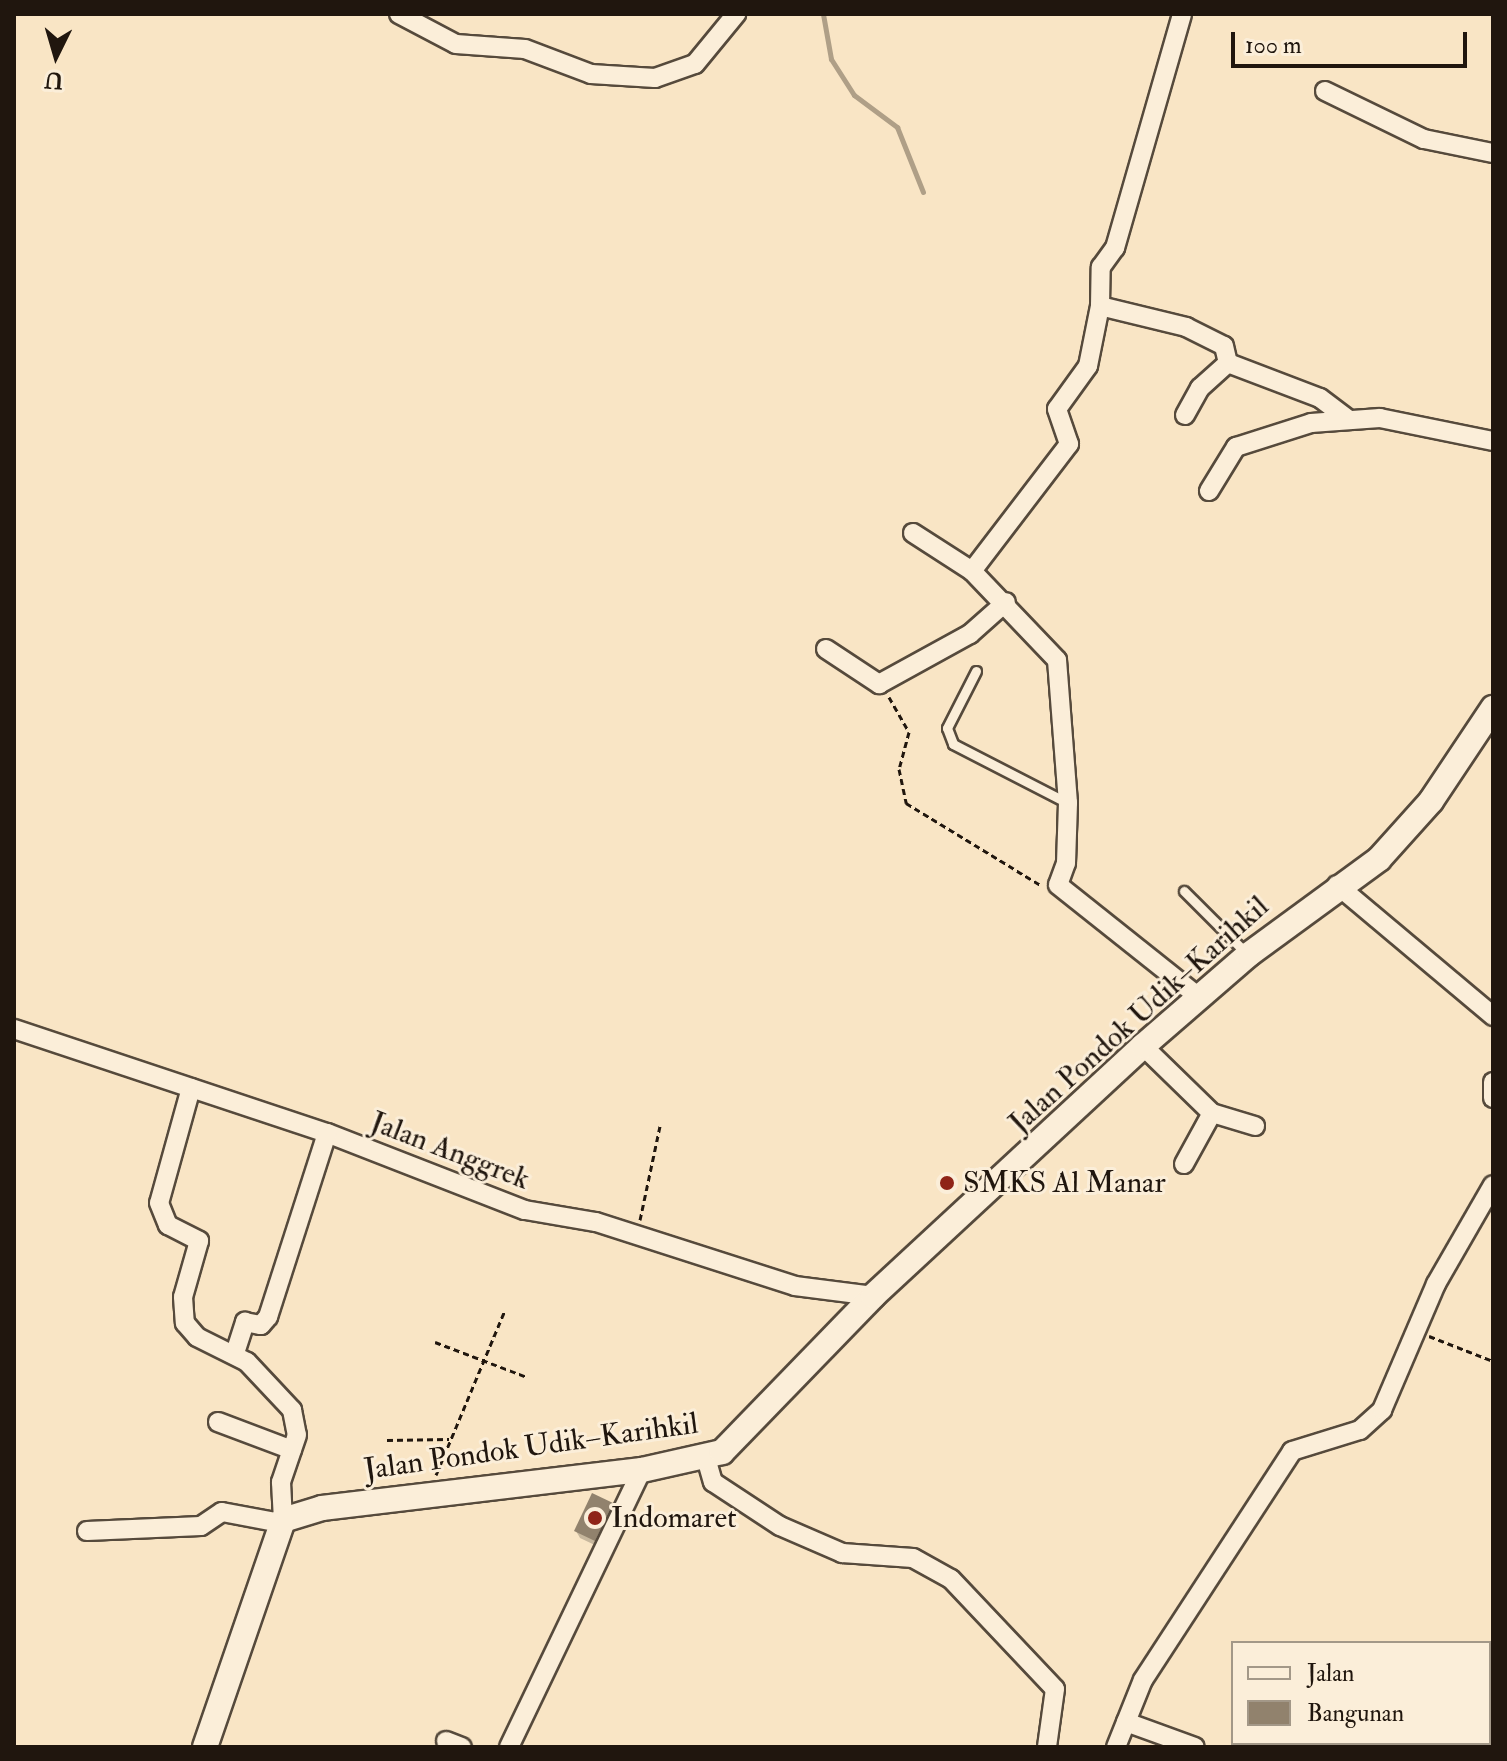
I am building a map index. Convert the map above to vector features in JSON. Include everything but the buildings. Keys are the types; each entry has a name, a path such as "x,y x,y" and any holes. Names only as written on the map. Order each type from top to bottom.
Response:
{"street":[{"path":"399,14 456,44 525,49 591,74 655,78 695,64 736,14"},
{"path":"972,571 1069,444 1057,409 1088,366 1100,306 1101,267 1115,248 1182,14"},
{"path":"1325,91 1424,139 1493,153"},
{"path":"1100,306 1186,327 1224,346 1228,363"},
{"path":"1185,415 1200,388 1228,363"},
{"path":"1228,363 1320,398 1347,418"},
{"path":"1209,491 1236,447 1347,418 1493,441"},
{"path":"913,533 972,571 1006,602 1057,660 1068,803 1058,885 1200,998"},
{"path":"826,649 879,684 970,634 1006,602"},
{"name":"Jalan Pondok Udik–Karihkil","path":"282,1522 322,1508 642,1470 706,1458 734,1444 873,1296 1143,1046 1248,955 1337,885 1379,859 1431,801 1492,711"},
{"path":"1337,885 1493,1016"},
{"name":"Jalan Anggrek","path":"14,1029 327,1133 525,1210 636,1235 795,1286 873,1296"},
{"path":"1143,1046 1212,1113 1255,1126"},
{"path":"1493,1082 1493,1098"},
{"path":"191,1088 159,1203 168,1225 199,1241 183,1297 185,1323 197,1337 235,1353 292,1410 292,1450 281,1482 282,1522 205,1747"},
{"path":"1184,1164 1212,1113"},
{"path":"235,1353 245,1322 261,1325 268,1317 327,1133"},
{"path":"1116,1747 1143,1680 1284,1462 1298,1447 1372,1421 1493,1185"},
{"path":"218,1422 292,1450"},
{"path":"706,1458 713,1482 780,1526 842,1553 913,1558 951,1579 1055,1689 1047,1747"},
{"path":"509,1747 642,1470"},
{"path":"87,1531 201,1526 222,1512 282,1522"},
{"path":"1126,1722 1195,1747"}],"lane":[{"path":"976,671 947,728 953,744 1068,803"},
{"path":"1184,891 1248,955"}],"path":[{"path":"879,684 909,732 899,769 906,803 1026,882 1058,885"},
{"path":"636,1235 660,1126"},
{"path":"427,1497 481,1360 505,1310"},
{"path":"1418,1331 1493,1361"},
{"path":"435,1342 527,1377"},
{"path":"387,1440 449,1439"}],"waterway":[{"path":"823,14 831,59 854,95 897,127 923,192"}],"place":[{"name":"SMKS Al Manar","path":"947,1183"},
{"name":"Indomaret","path":"595,1518"}]}
